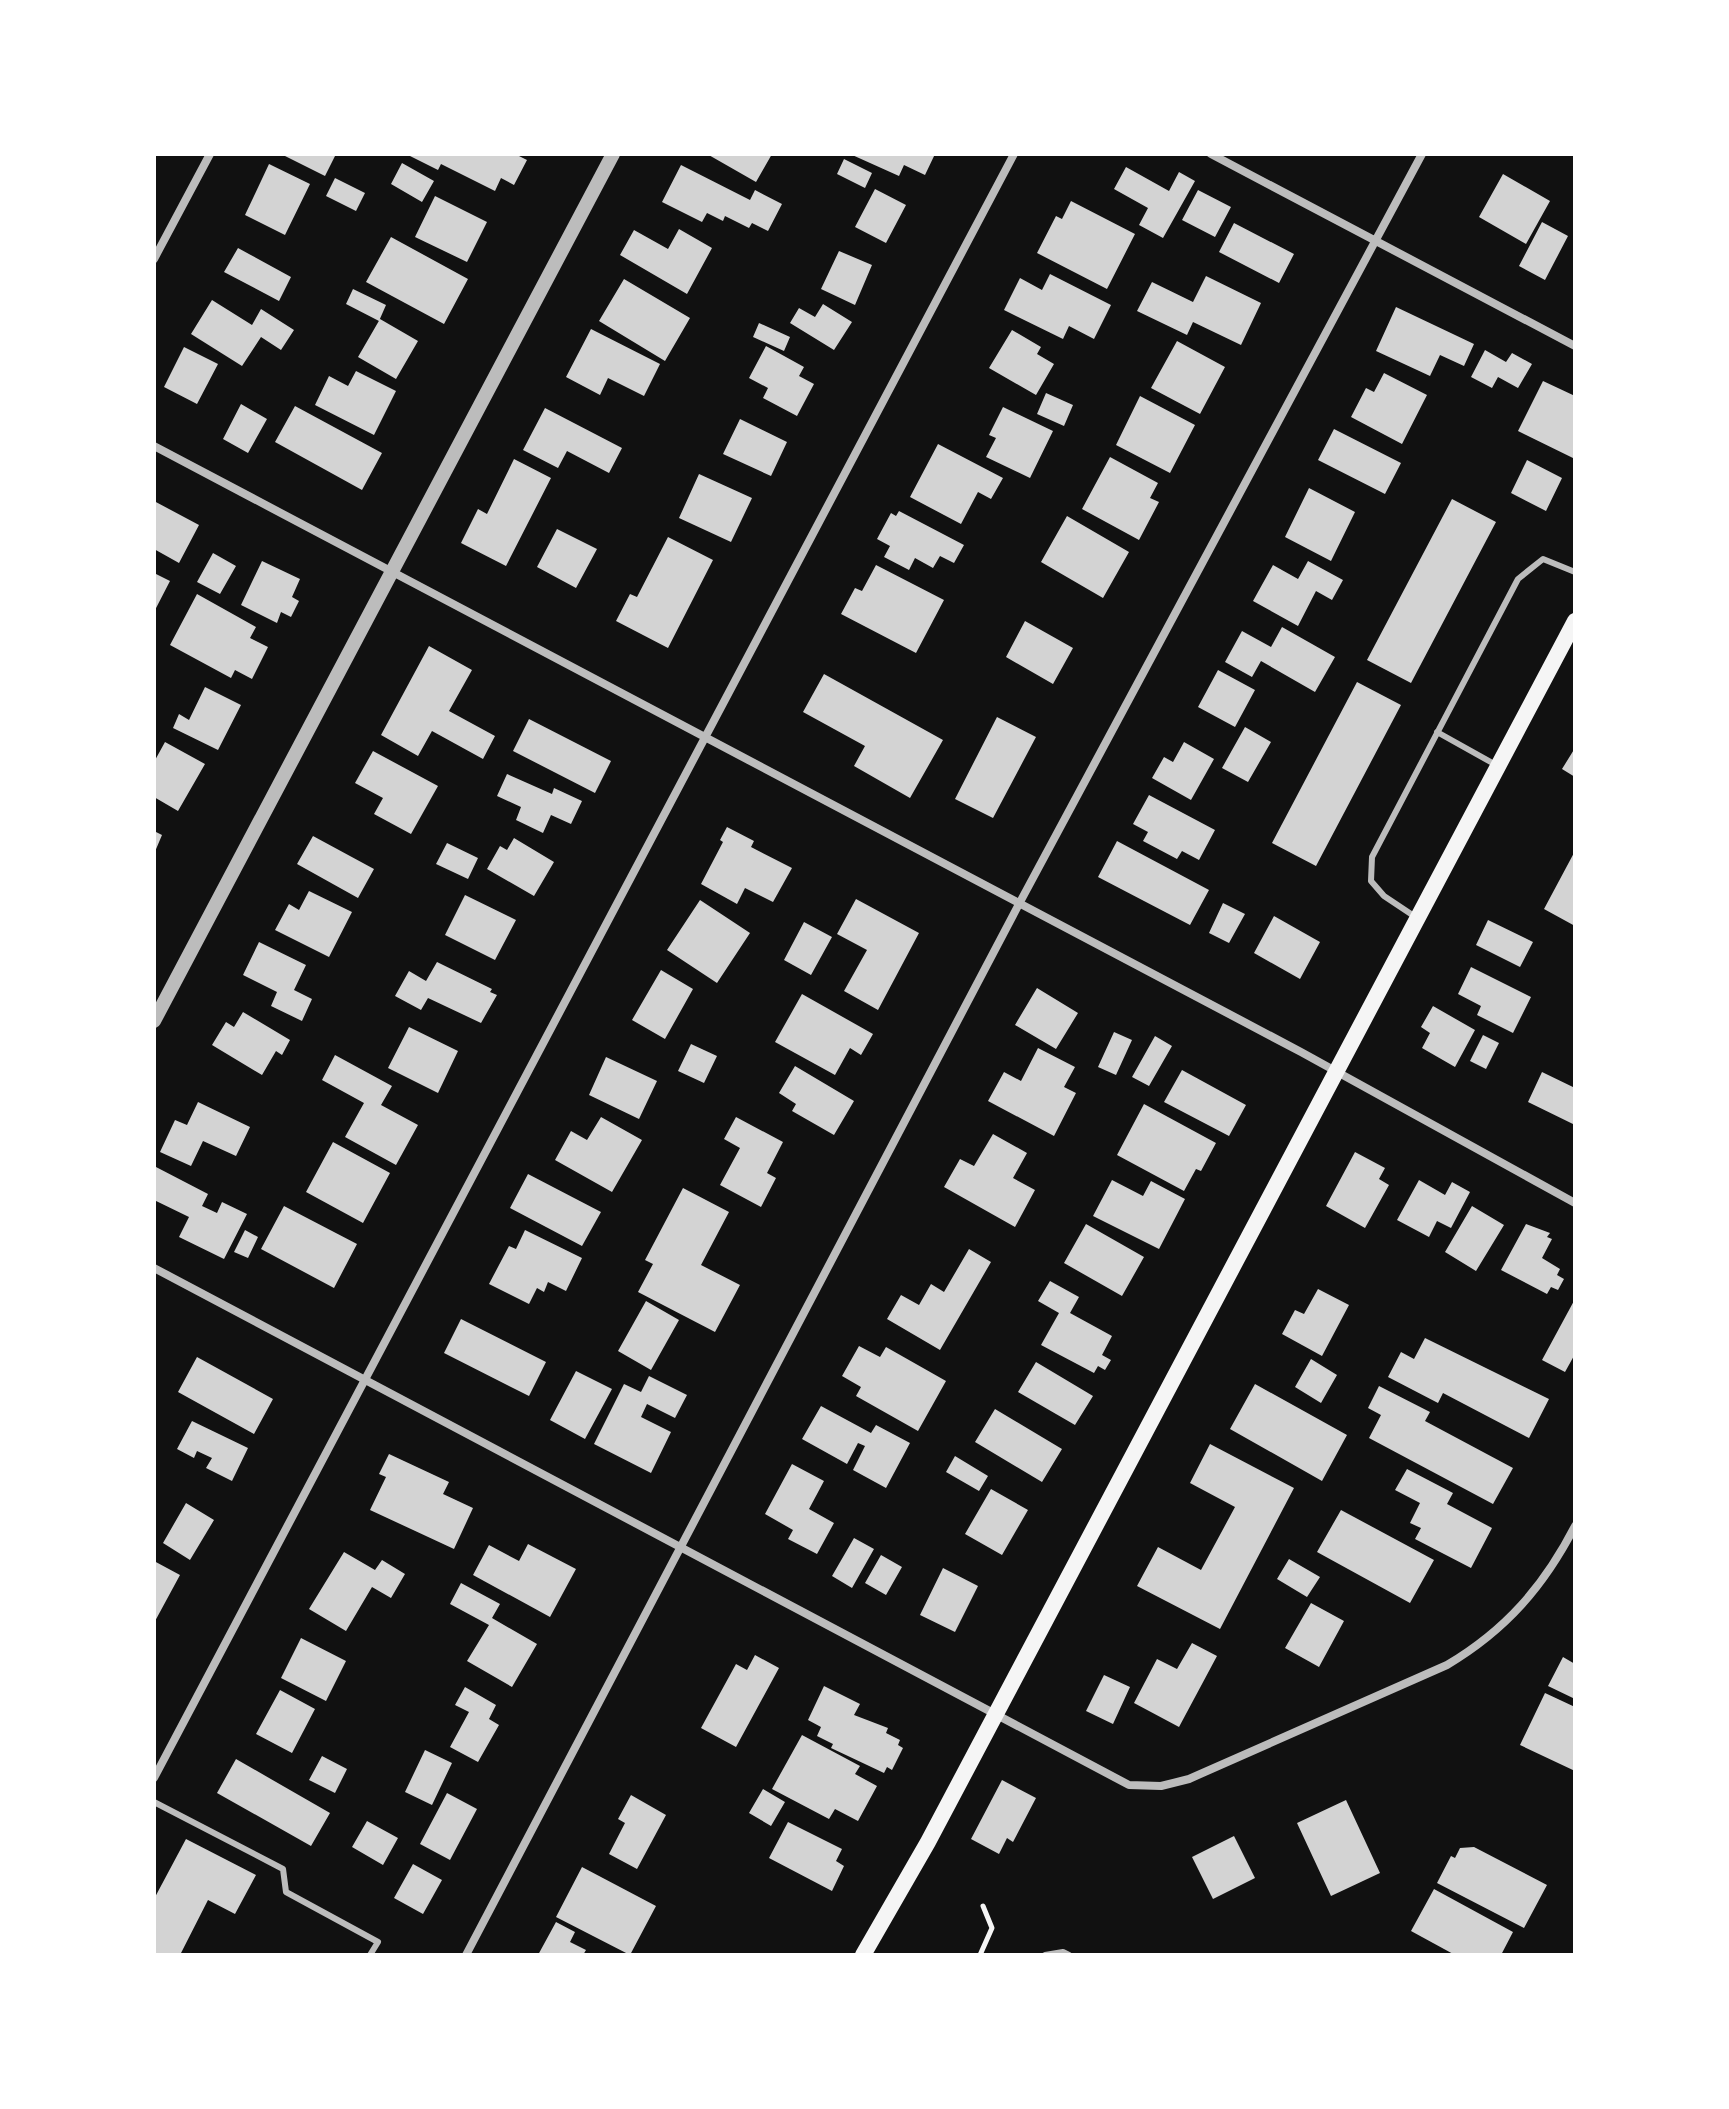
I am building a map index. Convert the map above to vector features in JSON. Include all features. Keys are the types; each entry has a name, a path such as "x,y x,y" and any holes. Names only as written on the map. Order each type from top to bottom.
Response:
{"main road":[{"path":"863,1955 995,1716 1575,621"}],"street":[{"path":"154,259 210,154"},
{"path":"154,1021 613,154"},
{"path":"154,1778 1014,154"},
{"path":"1211,154 1575,346"},
{"path":"466,1955 1019,904 1422,154"},
{"path":"154,446 1336,1071 1575,1203"},
{"path":"154,1268 1129,1785 1161,1786 1189,1779 1447,1665 1486,1640 1520,1611 1549,1572 1575,1526"}],"lane":[{"path":"1417,918 1384,896 1371,881 1372,857 1518,579 1543,559 1575,572"},
{"path":"1437,732 1498,766"},
{"path":"154,1802 283,1869 286,1892 378,1942 370,1955"},
{"path":"1045,1955 1063,1952 1069,1955"}],"path":[{"path":"980,1955 992,1928 983,1906"}],"building":[{"path":"281,154 336,154 325,176"},
{"path":"406,154 515,154 527,160 514,185 501,178 495,191 441,164 438,170"},
{"path":"707,154 772,154 756,182"},
{"path":"850,154 935,154 925,175 904,165 899,176"},
{"path":"844,159 872,173 865,188 837,174"},
{"path":"402,163 434,181 422,202 391,184"},
{"path":"269,164 310,184 285,235 245,215"},
{"path":"681,165 750,200 755,190 782,204 768,231 752,223 749,228 725,216 723,221 707,213 702,222 662,202"},
{"path":"1126,167 1169,191 1179,172 1195,181 1163,238 1139,225 1148,208 1114,189"},
{"path":"1503,174 1550,201 1526,244 1479,217"},
{"path":"335,178 365,193 356,211 326,196"},
{"path":"875,189 906,205 886,243 855,227"},
{"path":"1198,190 1231,207 1215,237 1182,220"},
{"path":"435,196 487,222 467,262 415,237"},
{"path":"1071,201 1135,234 1107,289 1037,253 1056,216 1062,219"},
{"path":"1542,222 1568,236 1545,280 1519,266"},
{"path":"1234,223 1294,254 1279,283 1219,252"},
{"path":"679,229 712,248 687,294 620,255 634,230 668,249"},
{"path":"391,237 468,279 444,324 366,282"},
{"path":"238,248 291,277 279,301 224,272"},
{"path":"839,251 872,265 855,305 821,289"},
{"path":"1050,274 1111,305 1094,339 1069,326 1063,339 1004,310 1020,278 1042,290"},
{"path":"1206,276 1261,303 1241,345 1193,322 1187,335 1137,311 1152,282 1193,302"},
{"path":"624,279 690,318 665,361 599,321"},
{"path":"353,289 386,305 379,321 346,304"},
{"path":"212,300 252,325 261,309 294,330 281,350 261,337 242,366 191,334"},
{"path":"823,304 852,322 834,350 790,323 799,308 815,317"},
{"path":"1396,307 1474,344 1464,366 1440,355 1430,376 1376,351"},
{"path":"380,319 418,341 396,379 358,357"},
{"path":"759,323 790,337 784,351 753,337"},
{"path":"591,329 660,364 644,396 608,378 600,395 566,377"},
{"path":"1012,330 1041,347 1037,354 1054,364 1036,395 989,368"},
{"path":"1177,341 1225,367 1200,414 1151,388"},
{"path":"766,346 804,367 799,376 814,384 797,416 763,398 768,388 749,378"},
{"path":"184,347 218,364 197,404 164,387"},
{"path":"1485,350 1506,362 1512,353 1532,364 1518,388 1498,377 1492,388 1471,377"},
{"path":"356,371 396,391 374,435 315,405 329,376 348,386"},
{"path":"1384,373 1427,395 1402,444 1351,417 1366,388 1374,392"},
{"path":"1543,381 1575,396 1575,459 1518,431"},
{"path":"1046,393 1073,405 1064,426 1037,414"},
{"path":"1140,396 1195,425 1170,473 1116,445"},
{"path":"241,404 267,419 248,453 223,439"},
{"path":"295,406 382,453 362,490 275,442"},
{"path":"1003,407 1053,431 1030,478 986,457 996,438 989,435"},
{"path":"545,408 622,448 609,473 567,451 558,468 523,450"},
{"path":"740,419 787,442 771,476 723,454"},
{"path":"1334,429 1401,463 1385,494 1318,460"},
{"path":"938,444 1003,478 991,499 978,492 961,524 910,497"},
{"path":"1110,457 1158,483 1150,498 1159,502 1139,540 1082,509"},
{"path":"514,459 551,478 506,566 461,543 478,509 487,514"},
{"path":"1527,460 1562,478 1546,511 1511,493"},
{"path":"699,474 752,498 731,542 679,518"},
{"path":"1309,488 1355,512 1331,561 1285,537"},
{"path":"1452,499 1496,522 1411,683 1367,660"},
{"path":"154,501 199,525 179,563 154,549"},
{"path":"899,511 964,545 954,563 940,556 933,568 915,558 909,570 884,557 890,546 877,539 891,513 896,516"},
{"path":"1067,516 1129,552 1103,598 1041,562"},
{"path":"557,529 597,549 576,588 537,567"},
{"path":"668,537 713,560 668,648 616,621 630,594 637,597"},
{"path":"213,553 236,566 220,594 197,582"},
{"path":"262,561 300,579 292,597 299,601 291,617 281,612 277,623 241,605"},
{"path":"1308,561 1343,580 1332,600 1316,591 1298,626 1253,601 1273,565 1298,579"},
{"path":"876,565 944,600 916,653 841,614 855,588 862,591"},
{"path":"154,573 170,581 154,612"},
{"path":"197,594 256,627 250,638 268,647 252,679 235,670 231,678 170,645"},
{"path":"1025,621 1073,648 1053,684 1006,657"},
{"path":"1282,627 1335,657 1315,692 1261,661 1252,677 1225,662 1242,631 1271,647"},
{"path":"429,646 472,670 449,711 495,736 483,759 432,731 418,756 381,735"},
{"path":"1218,670 1255,690 1235,727 1198,707"},
{"path":"824,674 943,740 910,798 854,766 865,746 803,712"},
{"path":"1357,682 1401,705 1316,866 1272,843"},
{"path":"205,687 241,705 218,750 173,728 179,714 189,720"},
{"path":"997,717 1036,737 993,818 955,799"},
{"path":"529,719 611,761 595,793 513,751"},
{"path":"1245,727 1271,742 1248,782 1222,768"},
{"path":"165,742 205,764 178,811 154,797 154,762"},
{"path":"1184,742 1214,759 1191,800 1152,778 1164,757 1173,762"},
{"path":"1575,748 1575,777 1562,769"},
{"path":"373,751 438,786 411,834 374,814 383,798 355,783"},
{"path":"507,774 552,794 554,788 582,801 571,824 551,815 543,833 516,820 521,807 497,796"},
{"path":"1149,795 1215,830 1199,860 1182,851 1177,859 1143,841 1148,832 1133,824"},
{"path":"727,827 754,841 751,847 792,868 773,902 745,888 737,904 701,884 723,842 720,840"},
{"path":"154,831 162,835 154,854"},
{"path":"313,836 374,869 358,898 297,864"},
{"path":"514,838 554,862 534,896 487,869 500,846 507,850"},
{"path":"1117,841 1209,890 1190,925 1098,877"},
{"path":"447,843 478,858 468,879 436,864"},
{"path":"1575,851 1575,926 1544,909"},
{"path":"309,891 352,912 329,957 275,930 289,904 299,910"},
{"path":"465,895 516,920 495,960 445,935"},
{"path":"856,899 919,933 878,1010 844,991 867,950 837,934"},
{"path":"700,900 750,933 717,983 667,950"},
{"path":"1223,903 1245,914 1229,943 1209,933"},
{"path":"1274,916 1320,942 1300,979 1254,953"},
{"path":"1488,920 1533,942 1520,967 1476,945"},
{"path":"804,922 832,937 811,975 784,960"},
{"path":"259,942 306,965 294,990 312,999 302,1021 271,1006 277,992 243,975"},
{"path":"437,962 492,989 490,992 497,995 481,1023 428,998 421,1010 395,996 409,971 426,981"},
{"path":"1471,967 1531,997 1513,1033 1477,1015 1481,1006 1458,994"},
{"path":"661,970 693,989 665,1039 632,1020"},
{"path":"1037,988 1078,1013 1056,1049 1015,1025"},
{"path":"802,994 873,1034 861,1055 850,1048 835,1075 775,1042"},
{"path":"1433,1006 1475,1030 1455,1067 1422,1048 1430,1033 1421,1027"},
{"path":"243,1012 290,1040 282,1055 276,1051 262,1075 212,1045 226,1022 234,1027"},
{"path":"409,1027 458,1051 438,1093 388,1068"},
{"path":"1114,1032 1132,1040 1116,1075 1098,1067"},
{"path":"1483,1035 1499,1043 1486,1069 1470,1061"},
{"path":"1155,1036 1172,1046 1149,1086 1132,1077"},
{"path":"691,1044 717,1056 704,1083 678,1071"},
{"path":"1038,1048 1075,1067 1064,1087 1076,1093 1054,1136 988,1101 1004,1072 1021,1081"},
{"path":"335,1055 392,1086 381,1105 418,1125 396,1165 345,1137 364,1103 322,1080"},
{"path":"606,1057 657,1081 639,1119 589,1095"},
{"path":"795,1066 854,1101 834,1135 792,1111 796,1104 779,1093"},
{"path":"1182,1070 1246,1105 1229,1136 1164,1102"},
{"path":"1542,1072 1575,1088 1575,1125 1528,1102"},
{"path":"198,1102 250,1127 236,1156 203,1141 191,1166 160,1152 175,1120 187,1125"},
{"path":"1144,1104 1216,1143 1201,1171 1196,1169 1184,1191 1117,1155"},
{"path":"601,1117 642,1140 612,1192 555,1160 571,1131 587,1140"},
{"path":"736,1117 783,1142 767,1173 776,1178 761,1207 720,1185 740,1148 724,1139"},
{"path":"993,1134 1027,1153 1013,1178 1035,1190 1015,1227 944,1187 960,1159 974,1166"},
{"path":"333,1142 390,1173 363,1223 306,1192"},
{"path":"1355,1152 1385,1168 1379,1179 1389,1185 1365,1228 1326,1206"},
{"path":"156,1167 208,1194 202,1206 217,1213 222,1202 247,1214 224,1259 179,1237 189,1217 154,1200"},
{"path":"528,1174 601,1212 582,1246 510,1208"},
{"path":"1112,1180 1143,1196 1151,1181 1185,1199 1159,1249 1093,1216"},
{"path":"1419,1180 1445,1195 1452,1182 1470,1192 1451,1228 1437,1221 1429,1237 1397,1220"},
{"path":"683,1188 729,1212 701,1265 740,1285 715,1332 638,1292 653,1264 645,1260"},
{"path":"284,1206 357,1244 334,1288 261,1249"},
{"path":"1472,1206 1504,1225 1476,1271 1445,1252"},
{"path":"1086,1224 1144,1257 1122,1296 1064,1263"},
{"path":"1526,1224 1550,1233 1547,1237 1552,1239 1542,1258 1560,1269 1557,1275 1564,1279 1558,1290 1551,1287 1547,1294 1501,1270"},
{"path":"245,1230 258,1237 248,1258 234,1252"},
{"path":"525,1230 582,1258 566,1291 548,1282 544,1292 537,1288 529,1304 489,1284 509,1246 516,1249"},
{"path":"969,1249 991,1262 940,1350 887,1319 901,1295 919,1305 931,1284 944,1292"},
{"path":"1050,1281 1079,1297 1070,1313 1112,1336 1102,1355 1111,1360 1105,1370 1098,1366 1094,1373 1041,1345 1059,1313 1038,1301"},
{"path":"1318,1289 1349,1305 1322,1356 1282,1334 1295,1310 1304,1314"},
{"path":"1575,1299 1575,1354 1565,1372 1542,1360"},
{"path":"646,1301 679,1320 651,1370 618,1351"},
{"path":"461,1319 546,1362 529,1396 444,1353"},
{"path":"1425,1338 1549,1399 1529,1438 1443,1393 1438,1403 1388,1377 1401,1352 1414,1359"},
{"path":"859,1346 880,1357 886,1347 946,1381 918,1431 856,1396 861,1387 842,1376"},
{"path":"197,1357 273,1399 254,1434 178,1392"},
{"path":"1311,1359 1337,1375 1321,1403 1295,1387"},
{"path":"1036,1362 1093,1396 1075,1425 1018,1392"},
{"path":"576,1371 612,1389 585,1439 550,1420"},
{"path":"649,1376 687,1395 675,1418 647,1404 641,1417 671,1432 651,1473 594,1444 624,1384 641,1392"},
{"path":"1255,1384 1347,1435 1322,1481 1230,1429"},
{"path":"1379,1386 1430,1412 1425,1421 1513,1468 1493,1504 1369,1438 1381,1415 1368,1408"},
{"path":"821,1406 871,1433 876,1425 910,1443 886,1488 853,1470 865,1446 858,1443 847,1464 802,1439"},
{"path":"995,1409 1062,1449 1042,1482 975,1442"},
{"path":"192,1421 248,1448 232,1481 206,1468 212,1458 197,1451 194,1458 177,1449"},
{"path":"1210,1444 1294,1488 1220,1629 1137,1586 1158,1547 1201,1570 1235,1507 1190,1483"},
{"path":"389,1454 449,1482 443,1494 473,1508 454,1549 370,1510 386,1477 379,1474"},
{"path":"955,1456 988,1476 979,1491 946,1472"},
{"path":"792,1464 824,1481 809,1509 834,1523 817,1554 788,1539 793,1530 765,1514"},
{"path":"1407,1469 1453,1493 1447,1504 1492,1528 1471,1568 1415,1539 1421,1528 1410,1523 1420,1503 1395,1490"},
{"path":"991,1489 1028,1510 1002,1555 965,1534"},
{"path":"186,1503 214,1520 190,1560 163,1543"},
{"path":"1341,1510 1434,1560 1410,1603 1317,1552"},
{"path":"854,1538 874,1549 852,1588 832,1576"},
{"path":"528,1544 576,1569 550,1617 473,1575 489,1545 519,1561"},
{"path":"344,1552 375,1570 382,1560 405,1574 391,1598 372,1587 346,1631 309,1609"},
{"path":"881,1555 902,1567 886,1595 865,1583"},
{"path":"1289,1559 1320,1577 1307,1597 1277,1579"},
{"path":"154,1561 180,1575 154,1623"},
{"path":"943,1568 978,1586 955,1632 920,1615"},
{"path":"461,1583 500,1604 492,1618 537,1644 512,1687 467,1661 489,1625 450,1604"},
{"path":"1311,1603 1344,1621 1319,1667 1285,1648"},
{"path":"301,1638 346,1661 326,1701 281,1678"},
{"path":"1192,1643 1217,1656 1179,1727 1134,1703 1157,1659 1177,1669"},
{"path":"755,1655 779,1668 736,1747 701,1728 736,1664 747,1670"},
{"path":"1563,1657 1575,1664 1575,1699 1548,1686"},
{"path":"1104,1675 1130,1687 1113,1724 1086,1711"},
{"path":"824,1686 860,1704 854,1715 888,1728 886,1733 900,1740 898,1745 903,1748 892,1770 887,1767 884,1773 831,1748 833,1744 817,1736 821,1727 808,1720"},
{"path":"465,1687 496,1705 489,1719 499,1725 478,1762 450,1747 469,1712 455,1705"},
{"path":"280,1690 315,1709 292,1753 256,1734"},
{"path":"1545,1693 1575,1707 1575,1771 1520,1745"},
{"path":"802,1735 860,1766 855,1774 877,1786 858,1821 835,1809 829,1819 772,1789"},
{"path":"425,1750 452,1763 432,1805 405,1792"},
{"path":"322,1756 347,1769 335,1793 309,1780"},
{"path":"236,1759 330,1813 311,1846 217,1793"},
{"path":"1002,1780 1036,1798 1013,1842 1007,1838 999,1854 971,1839"},
{"path":"763,1789 785,1802 771,1826 749,1813"},
{"path":"447,1793 477,1809 450,1860 420,1844"},
{"path":"631,1795 666,1815 637,1869 609,1854 625,1823 618,1819"},
{"path":"1346,1800 1380,1873 1331,1896 1297,1823"},
{"path":"367,1821 398,1838 383,1865 352,1847"},
{"path":"788,1822 842,1849 836,1861 844,1866 832,1891 769,1858"},
{"path":"1234,1836 1255,1878 1213,1899 1192,1857"},
{"path":"186,1839 256,1875 235,1914 208,1900 180,1955 154,1955 154,1899"},
{"path":"1474,1847 1547,1885 1524,1928 1437,1883 1451,1856 1455,1858 1460,1848"},
{"path":"413,1864 442,1880 423,1914 394,1898"},
{"path":"582,1867 656,1906 630,1955 556,1917"},
{"path":"1434,1889 1513,1932 1501,1955 1455,1955 1411,1931"},
{"path":"556,1922 575,1932 570,1942 586,1950 583,1955 538,1955"}]}
